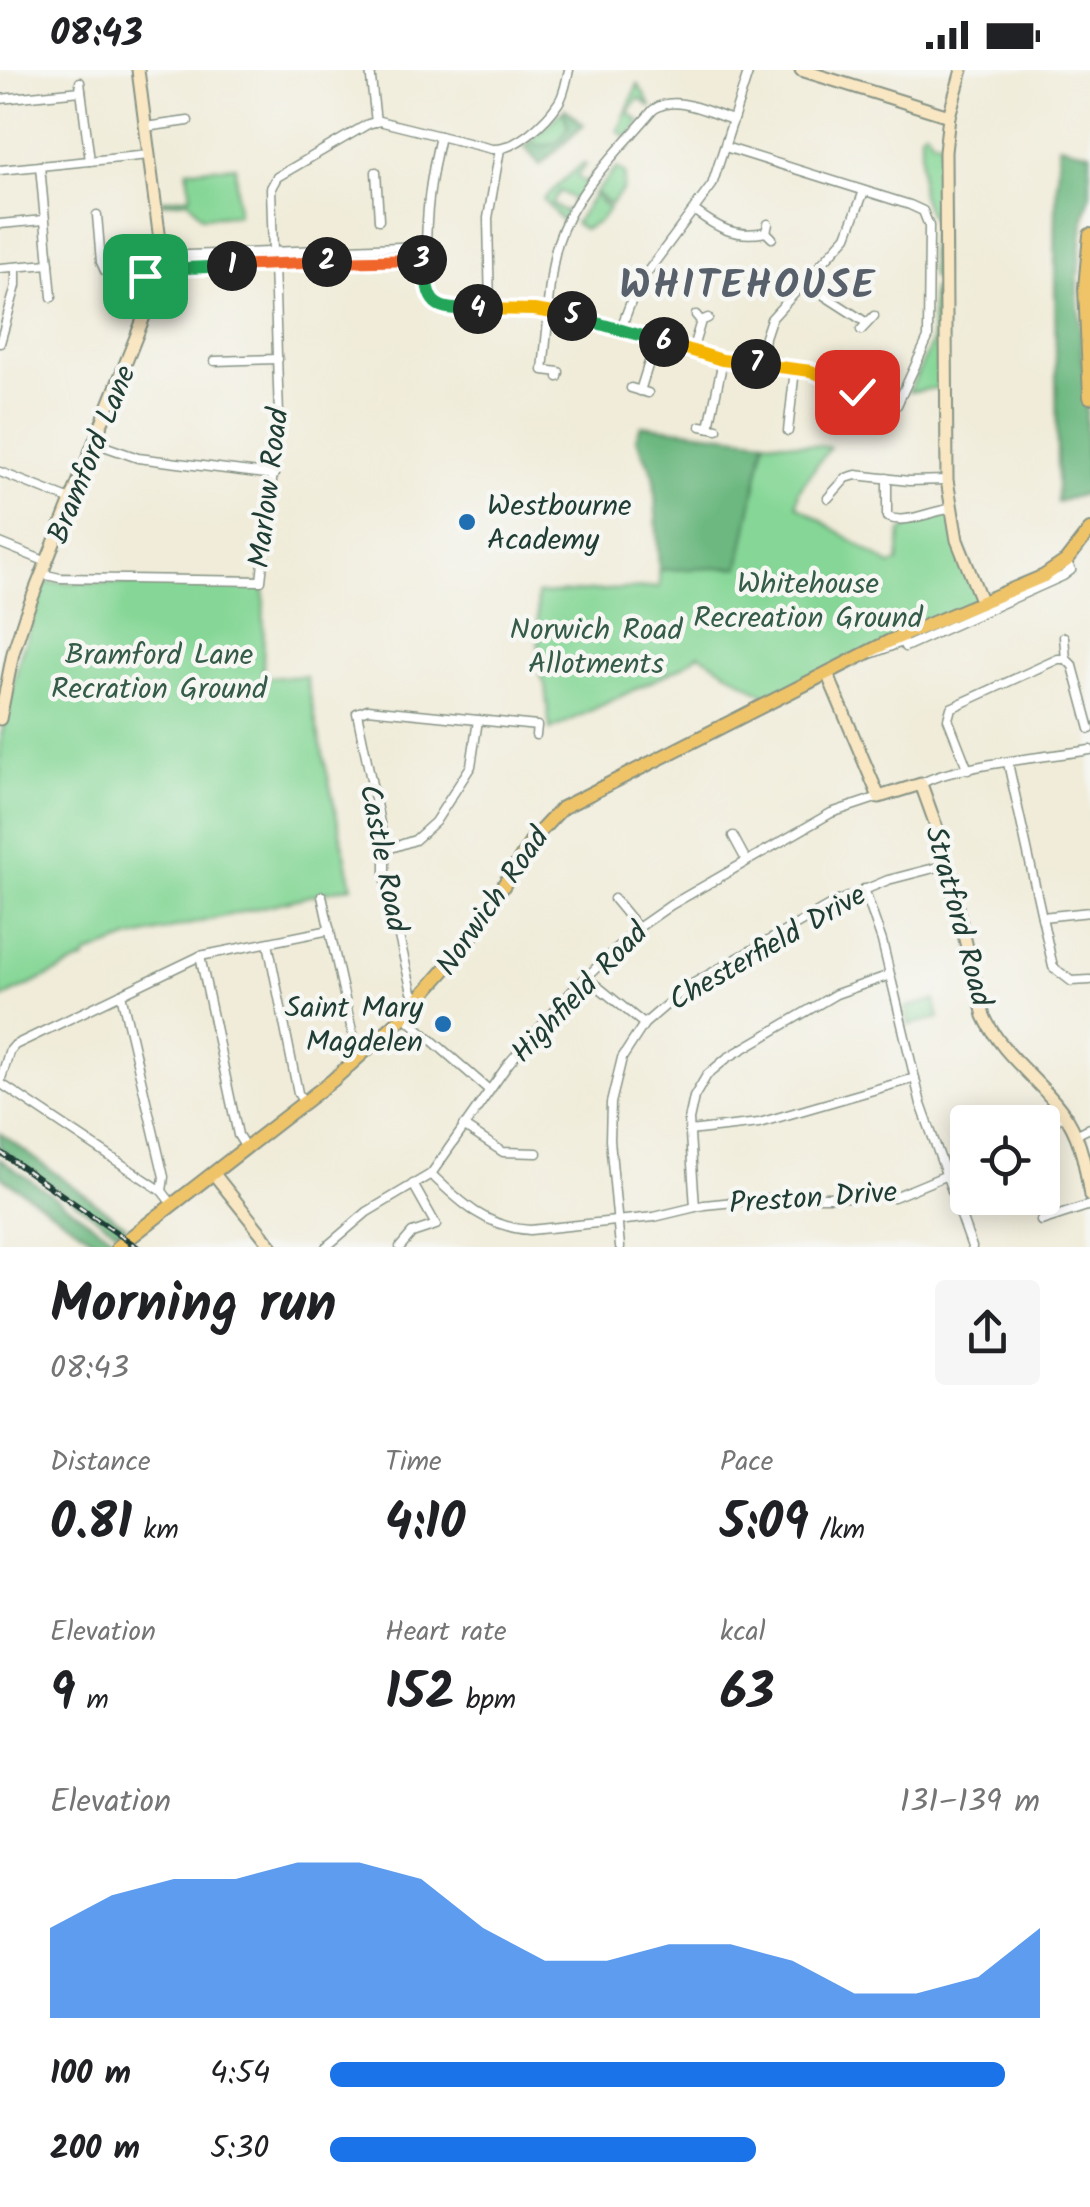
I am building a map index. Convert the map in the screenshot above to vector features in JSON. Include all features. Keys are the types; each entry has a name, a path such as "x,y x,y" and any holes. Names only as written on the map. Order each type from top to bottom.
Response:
{"main road":[{"path":"1090,235 1085,295 1090,396"},
{"name":"Norwich Road","path":"118,1247 304,1103 404,1016 464,948 533,839 558,811 862,655 1044,576 1066,561 1089,534"}],"street":[{"name":"Bramford Lane","path":"0,719 13,653 161,268 138,70"},
{"path":"370,70 376,122"},
{"path":"273,252 271,188 277,176 376,122 500,150 513,145 556,108 568,70"},
{"path":"622,328 636,286 712,185 749,70"},
{"path":"801,70 949,116"},
{"path":"962,70 949,116 945,152 947,480 957,540 982,603"},
{"path":"0,99 80,87 90,161"},
{"path":"558,376 559,372 543,370 554,258 565,224 580,198 662,104 674,102 733,120"},
{"path":"146,127 188,122"},
{"path":"440,136 426,196 427,289 435,304 449,310 548,311 622,328 722,360 828,377 886,406 899,403 926,346 926,216 914,206 725,148"},
{"path":"490,308 487,226 500,150"},
{"path":"0,170 149,154"},
{"path":"40,166 49,291"},
{"path":"376,172 379,220"},
{"path":"762,365 771,319 848,236 864,191"},
{"path":"695,210 734,234 769,231"},
{"path":"95,219 101,262 106,271 426,260"},
{"path":"0,224 44,220"},
{"path":"161,268 243,254 426,246"},
{"path":"304,251 304,263"},
{"path":"243,254 244,266"},
{"path":"0,268 49,264"},
{"name":"Marlow Road","path":"44,568 60,578 261,581 280,401 274,264"},
{"path":"0,343 16,282 16,267"},
{"path":"808,278 825,296 867,323"},
{"path":"929,284 946,285"},
{"path":"692,351 702,318"},
{"path":"640,391 656,340"},
{"path":"214,361 278,358"},
{"path":"709,427 722,360"},
{"path":"788,431 796,369"},
{"path":"95,443 138,458 274,475"},
{"path":"0,472 71,500"},
{"path":"828,498 850,476 917,482 947,480"},
{"path":"887,478 887,517 902,521 950,509"},
{"path":"0,543 44,568"},
{"name":"Norwich Road","path":"898,640 905,648 1062,576 1071,570 1066,561"},
{"path":"1064,637 1066,659 1073,666 1090,729"},
{"path":"968,770 948,720 951,708 1058,659 1066,659"},
{"path":"827,673 879,797 930,778 1090,750"},
{"name":"Castle Road","path":"419,1000 412,992 386,880 385,850 356,721 358,713 368,709 478,720"},
{"path":"385,850 416,840 435,822 473,761 478,720 537,726 536,734"},
{"path":"1008,764 1056,971 1072,982 1090,980"},
{"name":"Stratford Road","path":"921,784 934,818 984,1016 996,1040 1062,1113 1076,1135 1090,1196"},
{"name":"Highfield Road","path":"326,1247 367,1212 430,1174 489,1090 586,976 638,928 746,860 831,813 879,797"},
{"path":"733,836 746,860"},
{"name":"Chesterfield Drive","path":"620,1247 610,1140 611,1103 622,1058 644,1024 687,987 864,889 946,865"},
{"path":"864,889 929,1129 972,1247"},
{"path":"322,896 356,1049 362,1056"},
{"path":"614,899 638,928"},
{"path":"1042,917 1090,912"},
{"path":"172,1204 162,1192 0,1082 9,1052 15,1044 200,956 330,930"},
{"path":"268,943 298,1093 304,1103"},
{"path":"200,956 238,1135 246,1148"},
{"path":"696,1206 689,1131 694,1098 715,1066 836,994 890,975"},
{"path":"586,976 644,1024"},
{"path":"121,994 164,1176 162,1192"},
{"path":"404,1016 489,1090"},
{"path":"689,1131 759,1122 914,1078"},
{"path":"464,1126 503,1152 537,1154"},
{"path":"1076,1135 1090,1128"},
{"path":"214,1174 272,1247"},
{"name":"Preston Drive","path":"430,1174 480,1217 512,1229 618,1221 661,1216 696,1206 800,1196 889,1198 947,1175"},
{"path":"400,1247 412,1233 436,1225 413,1184"},
{"path":"1041,1221 1090,1204"}],"green space":[{"path":"638,84 652,108 639,98 628,112 640,122 627,138 618,131"},
{"path":"565,109 584,125 540,165 525,147"},
{"path":"565,109 584,125 540,165 525,147 529,143 552,144 561,138 568,127"},
{"path":"925,130 941,143 940,281 931,274 934,233 921,195 921,133"},
{"path":"1059,145 1090,152 1090,194 1083,222 1077,286 1086,397 1087,493 1057,502 1055,279"},
{"path":"583,163 586,165 577,176 585,183 599,167 574,203 560,191 552,204 565,212 568,209 563,222 543,199"},
{"path":"235,166 238,215 202,217 188,200 162,203 191,196 187,170"},
{"path":"617,168 625,174 623,190 610,205 595,193"},
{"path":"594,195 609,209 599,222 583,229 575,223"},
{"path":"935,288 938,388 909,392 932,342"},
{"path":"641,425 765,440 739,567 659,570 654,475 636,438"},
{"name":"Whitehouse Recreation Ground","path":"765,440 830,447 799,490 797,505 890,565 898,563 901,532 915,522 951,515 982,603 773,700 699,654 682,667 550,730 540,674 537,594 660,587 659,570 739,567"},
{"name":"Bramford Lane Recration Ground","path":"46,582 264,585 263,677 306,677 352,886 128,939 86,955 85,959 0,999 0,741 20,656"},
{"path":"935,1000 939,1018 909,1025 905,1008"},
{"path":"0,1133 126,1225 118,1232 0,1149"},
{"path":"0,1159 112,1237 101,1244 0,1176"}],"railway":[{"path":"0,1152 137,1247"}],"place":[{"name":"Westbourne Academy","path":"467,522"},
{"name":"Saint Mary Magdelen","path":"443,1024"}],"district":[{"name":"WHITEHOUSE","path":"748,284"}],"route":[{"path":"145,276 160,279 162,269 426,260 429,296 444,309 523,309 587,318 722,360 811,371 857,392"}],"park label":[{"name":"Norwich Road Allotments","path":"596,646"}]}
